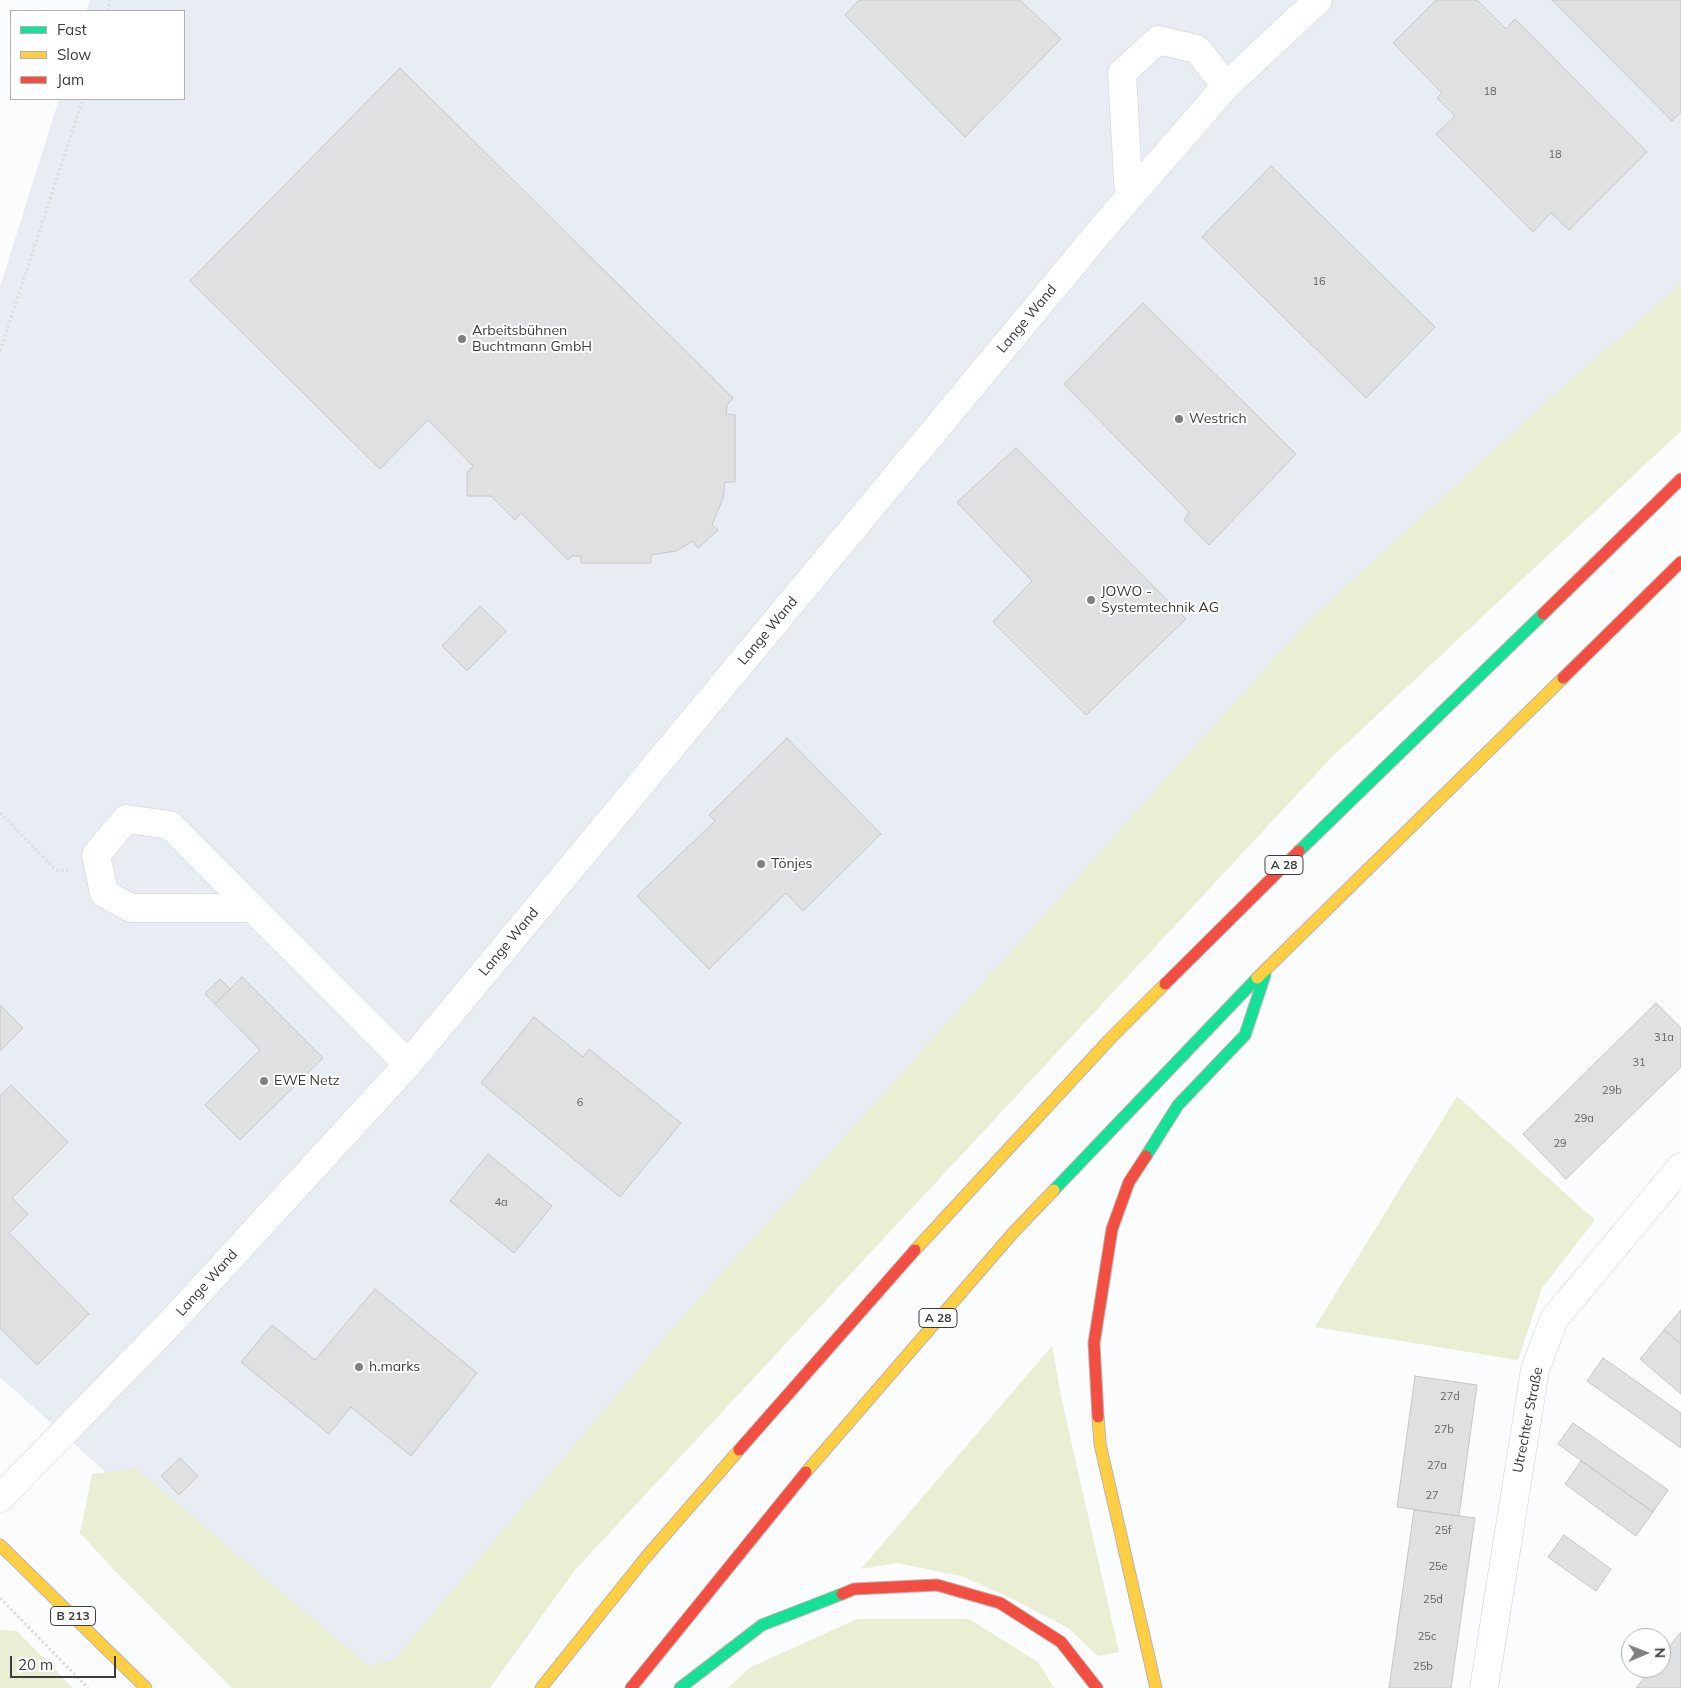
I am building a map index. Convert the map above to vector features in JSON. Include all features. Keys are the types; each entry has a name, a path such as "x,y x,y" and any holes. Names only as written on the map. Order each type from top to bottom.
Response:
{"main road":[{"name":"A 28","path":"541,1688 646,1557 902,1264 1109,1040 1280,869 1681,479"},
{"name":"A 28","path":"630,1688 821,1453 1012,1234 1268,967 1681,562"},
{"path":"1156,1688 1100,1444 1095,1386 1094,1344 1100,1298 1112,1229 1129,1182 1178,1105 1245,1035 1268,967"},
{"name":"B 213","path":"0,1544 146,1688"},
{"path":"680,1688 762,1625 854,1589 937,1585 1000,1603 1061,1642 1097,1688"}],"street":[{"name":"Lange Wand","path":"0,1498 177,1316 408,1064 1129,198 1226,86 1318,0"},
{"path":"1129,198 1122,73 1158,40 1197,49 1226,86"},
{"path":"251,908 131,908 104,893 96,855 126,819 170,824 251,908 408,1064"},
{"name":"Utrechter Straße","path":"1484,1688 1536,1370 1554,1320 1681,1168"}],"path":[{"path":"0,351 83,100"},
{"path":"0,813 56,870 101,874"},
{"path":"0,1598 88,1688"}],"shaded area":[{"path":"90,0 1681,0 1681,339 438,1688 345,1688 0,1377 0,287 59,100 185,100 185,10 86,10"}],"green space":[{"path":"1681,284 1681,431 1331,758 575,1570 490,1688 232,1688 113,1569 80,1533 92,1474 137,1469 368,1666 394,1660 671,1330 1306,623 1565,385"},
{"path":"1457,1096 1595,1220 1542,1288 1518,1360 1315,1327"},
{"path":"1052,1346 1062,1401 1119,1652 1098,1656 1068,1628 1009,1597 961,1576 897,1563 861,1569"},
{"path":"857,1619 969,1619 1038,1662 1054,1688 728,1688 749,1668"},
{"path":"0,1630 17,1631 73,1688 0,1688"}],"building":[{"path":"859,0 1020,0 1061,39 965,137 845,15"},
{"path":"1436,0 1477,0 1506,29 1515,19 1647,152 1569,230 1551,213 1533,232 1436,134 1455,116 1437,98 1442,93 1393,43"},
{"path":"1552,0 1681,0 1681,112 1672,121"},
{"name":"Arbeitsbühnen Buchtmann GmbH","path":"400,68 733,398 727,405 726,414 735,415 735,482 725,482 723,498 712,525 718,530 698,548 693,541 676,551 651,555 651,563 581,563 581,556 572,556 568,560 521,513 515,520 491,496 467,496 467,472 473,466 428,420 380,469 190,281"},
{"path":"1271,166 1435,327 1366,398 1202,237"},
{"name":"Westrich","path":"1143,303 1296,454 1209,545 1184,520 1189,512 1064,384"},
{"name":"JOWO ‑ Systemtechnik AG","path":"1016,448 1186,619 1086,715 993,622 1032,581 957,502"},
{"path":"480,606 506,631 467,671 442,646"},
{"name":"Tönjes","path":"787,738 881,834 803,911 786,893 709,969 637,896 715,821 709,815"},
{"name":"EWE Netz","path":"242,977 323,1058 240,1140 205,1105 260,1050 215,1004"},
{"path":"220,979 230,989 215,1004 205,994"},
{"path":"1656,1003 1681,1028 1681,1067 1566,1179 1523,1134"},
{"path":"0,1005 23,1028 0,1051"},
{"path":"534,1017 583,1057 589,1049 681,1123 620,1197 481,1083"},
{"path":"11,1085 68,1142 12,1198 28,1214 9,1233 89,1314 37,1365 0,1328 0,1096"},
{"path":"488,1154 552,1206 514,1253 450,1201"},
{"name":"h.marks","path":"375,1289 477,1373 411,1456 351,1407 329,1434 241,1362 272,1325 315,1360"},
{"path":"1681,1310 1681,1344 1664,1330"},
{"path":"1664,1330 1681,1344 1681,1394 1640,1359"},
{"path":"1603,1358 1681,1413 1681,1448 1587,1381"},
{"path":"1415,1376 1477,1385 1459,1516 1397,1507"},
{"path":"1573,1423 1668,1490 1653,1512 1558,1444"},
{"path":"180,1458 198,1476 179,1495 161,1476"},
{"path":"1581,1461 1653,1512 1636,1536 1565,1484"},
{"path":"1414,1510 1475,1518 1451,1688 1389,1688"},
{"path":"1564,1535 1611,1569 1596,1591 1548,1557"},
{"path":"1681,1632 1681,1688 1636,1688 1644,1678 1671,1678 1671,1644"}],"traffic: fast":[{"path":"1299,851 1543,614"},
{"path":"1146,1156 1178,1105 1245,1035 1265,975"},
{"path":"1054,1190 1257,978"},
{"path":"680,1688 762,1625 842,1594"}],"traffic: slow":[{"path":"1257,978 1563,678"},
{"path":"915,1250 1109,1040 1165,984"},
{"path":"806,1472 1012,1234 1054,1190"},
{"path":"1098,1417 1100,1444 1156,1688"},
{"path":"541,1688 646,1557 739,1450"},
{"path":"0,1545 146,1688"}],"traffic: jam":[{"path":"1543,614 1681,479"},
{"path":"1563,678 1681,562"},
{"path":"1165,984 1299,851"},
{"path":"1098,1417 1094,1343 1112,1229 1129,1182 1146,1156"},
{"path":"739,1450 915,1250"},
{"path":"631,1688 806,1472"},
{"path":"842,1594 854,1589 937,1585 1000,1603 1061,1642 1097,1688"}],"place":[{"name":"Arbeitsbühnen Buchtmann GmbH","path":"462,339"},
{"name":"Westrich","path":"1179,419"},
{"name":"JOWO ‑ Systemtechnik AG","path":"1091,600"},
{"name":"Tönjes","path":"761,864"},
{"name":"EWE Netz","path":"264,1081"},
{"name":"h.marks","path":"359,1367"}]}
